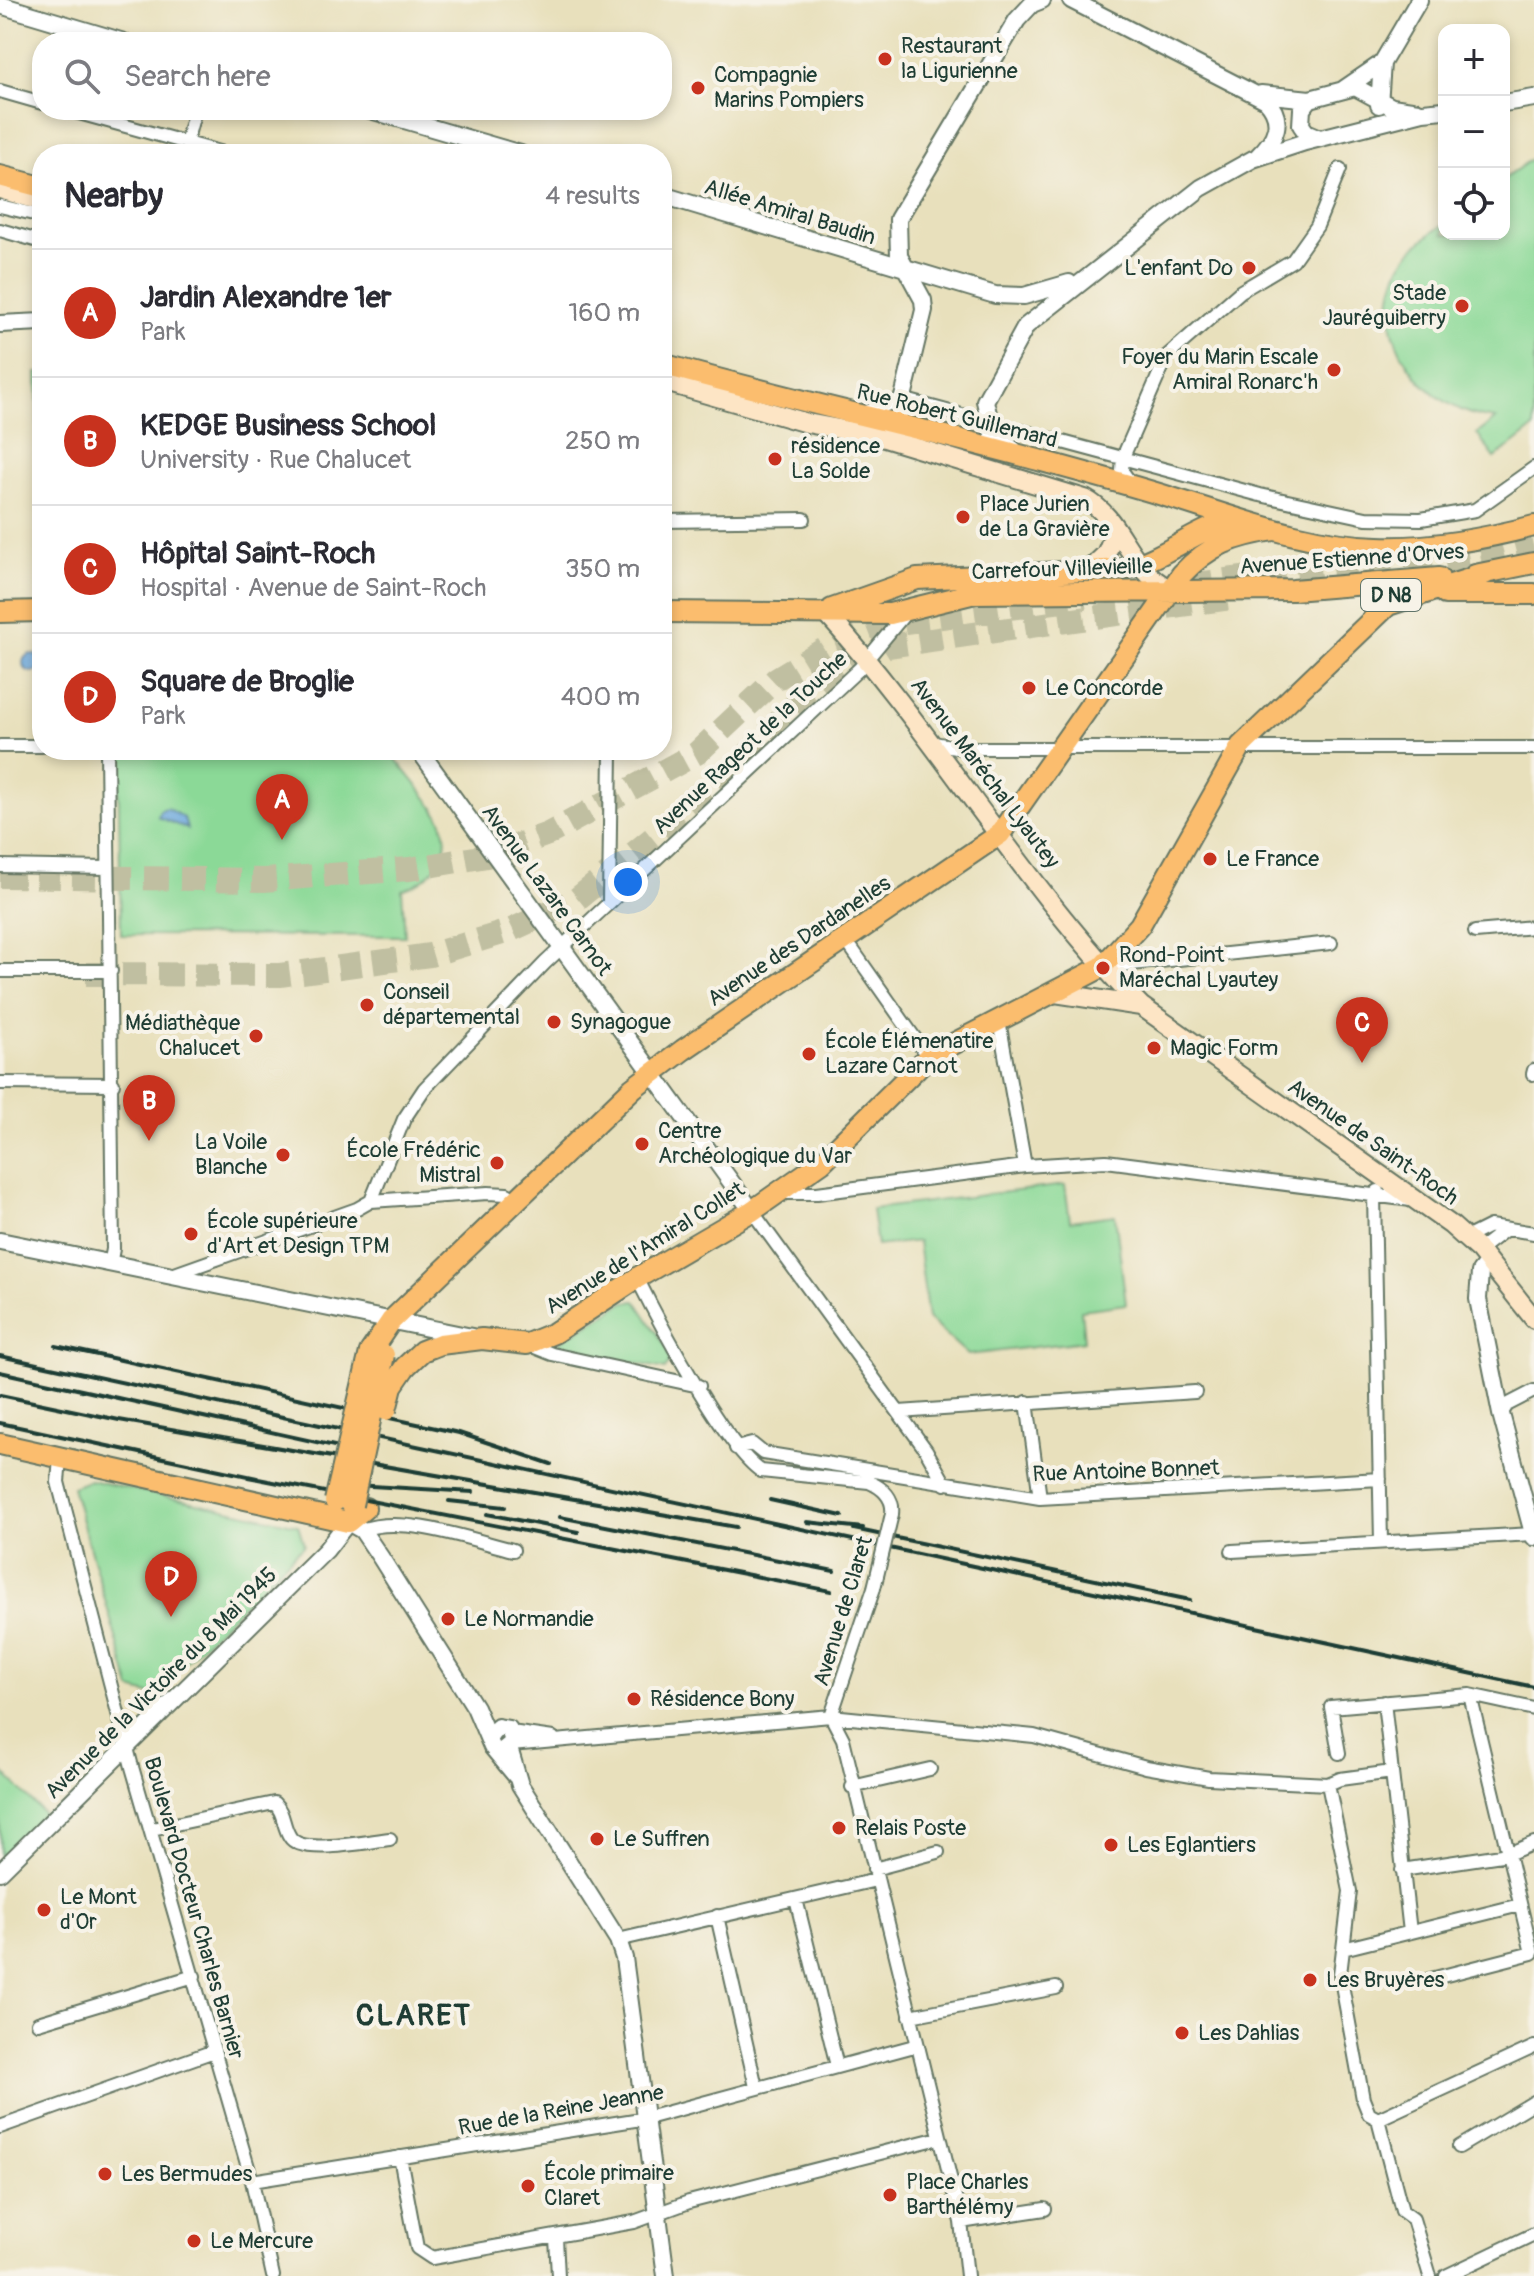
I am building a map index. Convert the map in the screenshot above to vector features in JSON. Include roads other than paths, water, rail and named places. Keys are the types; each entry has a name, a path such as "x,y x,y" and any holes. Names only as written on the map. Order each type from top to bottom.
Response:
{"main road":[{"path":"0,176 32,184"},
{"path":"0,189 32,198"},
{"name":"Rue Robert Guillemard","path":"672,367 854,416 1022,455 1239,519"},
{"name":"Rue Robert Guillemard","path":"672,384 807,423 911,447 1085,499 1108,517 1138,565"},
{"name":"Avenue Estienne d'Orves","path":"1239,519 1333,543 1380,548 1449,543 1534,526"},
{"name":"Carrefour Villevieille","path":"825,612 917,579 1087,572 1138,565 1207,527 1239,519"},
{"path":"1087,572 1106,554 1116,530"},
{"name":"Carrefour Villevieille","path":"1171,590 1182,574 1211,547 1244,534 1274,530"},
{"name":"Avenue Estienne d'Orves","path":"1171,590 1293,590 1485,574 1534,563"},
{"name":"Carrefour Villevieille","path":"1138,565 1149,578 1171,590"},
{"path":"1055,993 1102,967 1140,925 1241,746 1388,605 1414,594 1485,574"},
{"name":"Carrefour Villevieille","path":"672,612 890,614 975,593 1171,590"},
{"name":"Avenue des Dardanelles","path":"382,1341 517,1200 650,1074 1000,834 1171,590"},
{"name":"D N8","path":"1293,590 1327,596 1534,594"},
{"path":"0,612 32,611"},
{"name":"Avenue Maréchal Lyautey","path":"825,612 934,743 1102,967"},
{"name":"Avenue de Saint-Roch","path":"1102,967 1141,1006 1380,1188 1413,1200 1478,1250 1534,1319"},
{"path":"1055,993 1141,1006"},
{"name":"Avenue de l'Amiral Collet","path":"527,1344 554,1333 637,1278 752,1211 822,1162 928,1057 1055,993"},
{"path":"353,1513 392,1386 405,1367 422,1351 440,1344 482,1339 527,1344"},
{"path":"353,1513 382,1341"},
{"path":"0,1444 306,1514 331,1507 353,1513"}],"street":[{"path":"1017,20 1021,0"},
{"path":"911,447 898,426 924,310 923,300 899,256 898,219 1029,0"},
{"path":"1017,20 1032,4 1042,0"},
{"path":"1071,0 1254,92 1273,107 1277,125 1275,136 1253,159"},
{"path":"1365,126 1377,113 1382,63 1419,0"},
{"path":"0,5 68,32"},
{"path":"1343,89 1382,63"},
{"path":"1254,92 1310,99 1343,89 1362,88 1392,107 1423,112"},
{"path":"0,91 32,100"},
{"path":"1510,102 1534,98"},
{"path":"1310,99 1302,109 1301,125 1306,132 1320,138"},
{"path":"1022,455 993,434 985,401 1026,326 1201,188 1253,159 1365,126 1438,111"},
{"path":"104,120 190,144"},
{"path":"186,143 192,120"},
{"path":"404,120 487,144"},
{"path":"1132,485 1122,471 1123,457 1167,356 1241,291 1293,260 1317,226 1340,169"},
{"name":"Allée Amiral Baudin","path":"672,198 995,295 1024,296 1052,291 1089,275"},
{"path":"0,206 32,214"},
{"path":"0,230 32,239"},
{"path":"0,324 32,322"},
{"path":"854,416 902,399 1260,495 1366,518 1421,519 1475,510 1534,468"},
{"path":"672,521 804,519"},
{"name":"Avenue Rageot de la Touche","path":"371,1201 404,1119 424,1089 562,947 867,660 908,609"},
{"path":"934,743 961,748 1534,748"},
{"path":"0,746 32,746"},
{"path":"107,760 113,1084 110,1265"},
{"name":"Avenue Lazare Carnot","path":"426,760 650,1074 752,1211"},
{"path":"609,903 611,760"},
{"path":"0,866 107,868"},
{"path":"1475,932 1534,927"},
{"path":"845,939 928,1057"},
{"path":"1102,967 1331,943"},
{"path":"0,971 111,971"},
{"path":"999,1021 1025,1166"},
{"path":"0,1083 113,1084"},
{"path":"778,1193 817,1193 1025,1166 1106,1161 1380,1188 1381,1542"},
{"path":"169,1276 357,1209 371,1201 488,1193 507,1194 517,1200"},
{"path":"752,1211 899,1412 945,1484"},
{"path":"1232,1551 1534,1536 1501,1414 1478,1299 1478,1250 1490,1226 1534,1233"},
{"path":"0,1241 169,1276 382,1341 482,1339"},
{"name":"Avenue de Claret","path":"637,1278 736,1448 761,1471 869,1482 879,1486 891,1500 892,1514 874,1588 831,1716 843,1739 852,1787 961,2222 967,2276"},
{"path":"527,1344 552,1354 699,1386"},
{"path":"1501,1414 1507,1405 1534,1391"},
{"path":"899,1412 1195,1392"},
{"path":"1027,1402 1040,1498"},
{"name":"Rue Antoine Bonnet","path":"736,1448 752,1444 763,1453 1040,1498 1380,1479"},
{"name":"Boulevard Docteur Charles Barnier","path":"60,1458 58,1482 127,1749 252,2181 273,2276"},
{"path":"353,1513 374,1525 399,1524 513,1550"},
{"path":"353,1513 475,1707 503,1740 516,1776 618,1940 647,2118 666,2276"},
{"name":"Avenue de la Victoire du 8 Mai 1945","path":"0,1872 326,1550 353,1513"},
{"path":"1427,1980 1532,1953 1470,1695"},
{"path":"1339,1753 1331,1707 1470,1695 1534,1709"},
{"path":"1384,1702 1410,1932"},
{"path":"503,1740 568,1740 831,1716 1034,1736 1146,1767 1209,1778 1328,1784 1340,1779 1392,1772"},
{"path":"852,1787 930,1769"},
{"path":"1328,1784 1350,1891 1340,1974 1363,2099 1369,2114 1378,2119 1402,2211 1413,2219 1430,2276"},
{"path":"152,1829 274,1803 282,1810 290,1839 304,1848 390,1839"},
{"path":"1402,1870 1508,1854 1534,1843"},
{"path":"618,1940 796,1899 938,1852"},
{"path":"796,1899 837,2066"},
{"path":"1343,1949 1520,1905"},
{"path":"717,1916 756,2087"},
{"path":"38,2023 194,1976"},
{"path":"910,2016 1056,1988"},
{"name":"Rue de la Reine Jeanne","path":"252,2181 647,2118 918,2045"},
{"path":"1378,2119 1534,2047"},
{"path":"0,2127 214,2051"},
{"path":"1459,2147 1534,2102"},
{"path":"400,2157 417,2248 432,2258 556,2238 659,2215 689,2202 939,2138"},
{"path":"961,2222 1045,2209"},
{"path":"1446,2276 1534,2234"},
{"path":"556,2238 558,2276"}],"water":[{"path":"32,654 32,672 23,663"},
{"path":"167,808 184,818 187,829 158,817 160,810"}],"tunnel":[{"path":"1410,572 1488,561 1534,549"},
{"path":"1189,585 1430,553"},
{"path":"86,974 280,975 430,955 509,931 577,899 719,785 794,706 888,646 1238,597"},
{"path":"0,876 264,880 410,869 487,856 548,834 697,753 776,679 828,647 880,627 905,622 1085,598"}],"railway":[{"path":"56,1346 459,1433 551,1464"},
{"path":"0,1356 1534,1687"},
{"path":"0,1372 348,1449"},
{"path":"0,1395 119,1420 736,1527"},
{"path":"0,1423 257,1478"},
{"path":"248,1477 831,1591"},
{"path":"337,1484 473,1492"},
{"path":"770,1500 842,1516"},
{"path":"449,1501 505,1507"},
{"path":"487,1514 578,1532"},
{"path":"560,1517 834,1571"},
{"path":"807,1522 863,1528"},
{"path":"854,1529 1190,1600"}],"place":[{"name":"Restaurant la Ligurienne","path":"885,59"},
{"name":"Compagnie Marins Pompiers","path":"698,88"},
{"name":"L'enfant Do","path":"1249,268"},
{"name":"Stade Jauréguiberry","path":"1462,306"},
{"name":"Foyer du Marin Escale Amiral Ronarc'h","path":"1334,370"},
{"name":"résidence La Solde","path":"775,459"},
{"name":"Place Jurien de La Gravière","path":"963,517"},
{"name":"Le Concorde","path":"1029,688"},
{"name":"Jardin Alexandre 1er","path":"282,840"},
{"name":"Le France","path":"1210,859"},
{"name":"Rond-Point Maréchal Lyautey","path":"1103,968"},
{"name":"Conseil départemental","path":"367,1005"},
{"name":"Synagogue","path":"554,1022"},
{"name":"Médiathèque Chalucet","path":"256,1036"},
{"name":"Magic Form","path":"1154,1048"},
{"name":"École Élémenatire Lazare Carnot","path":"809,1054"},
{"name":"Hôpital Saint-Roch","path":"1362,1063"},
{"name":"KEDGE Business School","path":"149,1141"},
{"name":"Centre Archéologique du Var","path":"642,1144"},
{"name":"La Voile Blanche","path":"283,1155"},
{"name":"École Frédéric Mistral","path":"497,1163"},
{"name":"École supérieure d'Art et Design TPM","path":"191,1234"},
{"name":"Square de Broglie","path":"171,1617"},
{"name":"Le Normandie","path":"448,1619"},
{"name":"Résidence Bony","path":"634,1699"},
{"name":"Relais Poste","path":"839,1828"},
{"name":"Le Suffren","path":"597,1839"},
{"name":"Les Eglantiers","path":"1111,1845"},
{"name":"Le Mont d'Or","path":"44,1910"},
{"name":"Les Bruyères","path":"1310,1980"},
{"name":"Les Dahlias","path":"1182,2033"},
{"name":"Les Bermudes","path":"105,2174"},
{"name":"École primaire Claret","path":"528,2186"},
{"name":"Place Charles Barthélémy","path":"890,2195"},
{"name":"Le Mercure","path":"194,2241"}],"district":[{"name":"CLARET","path":"414,2015"}]}
